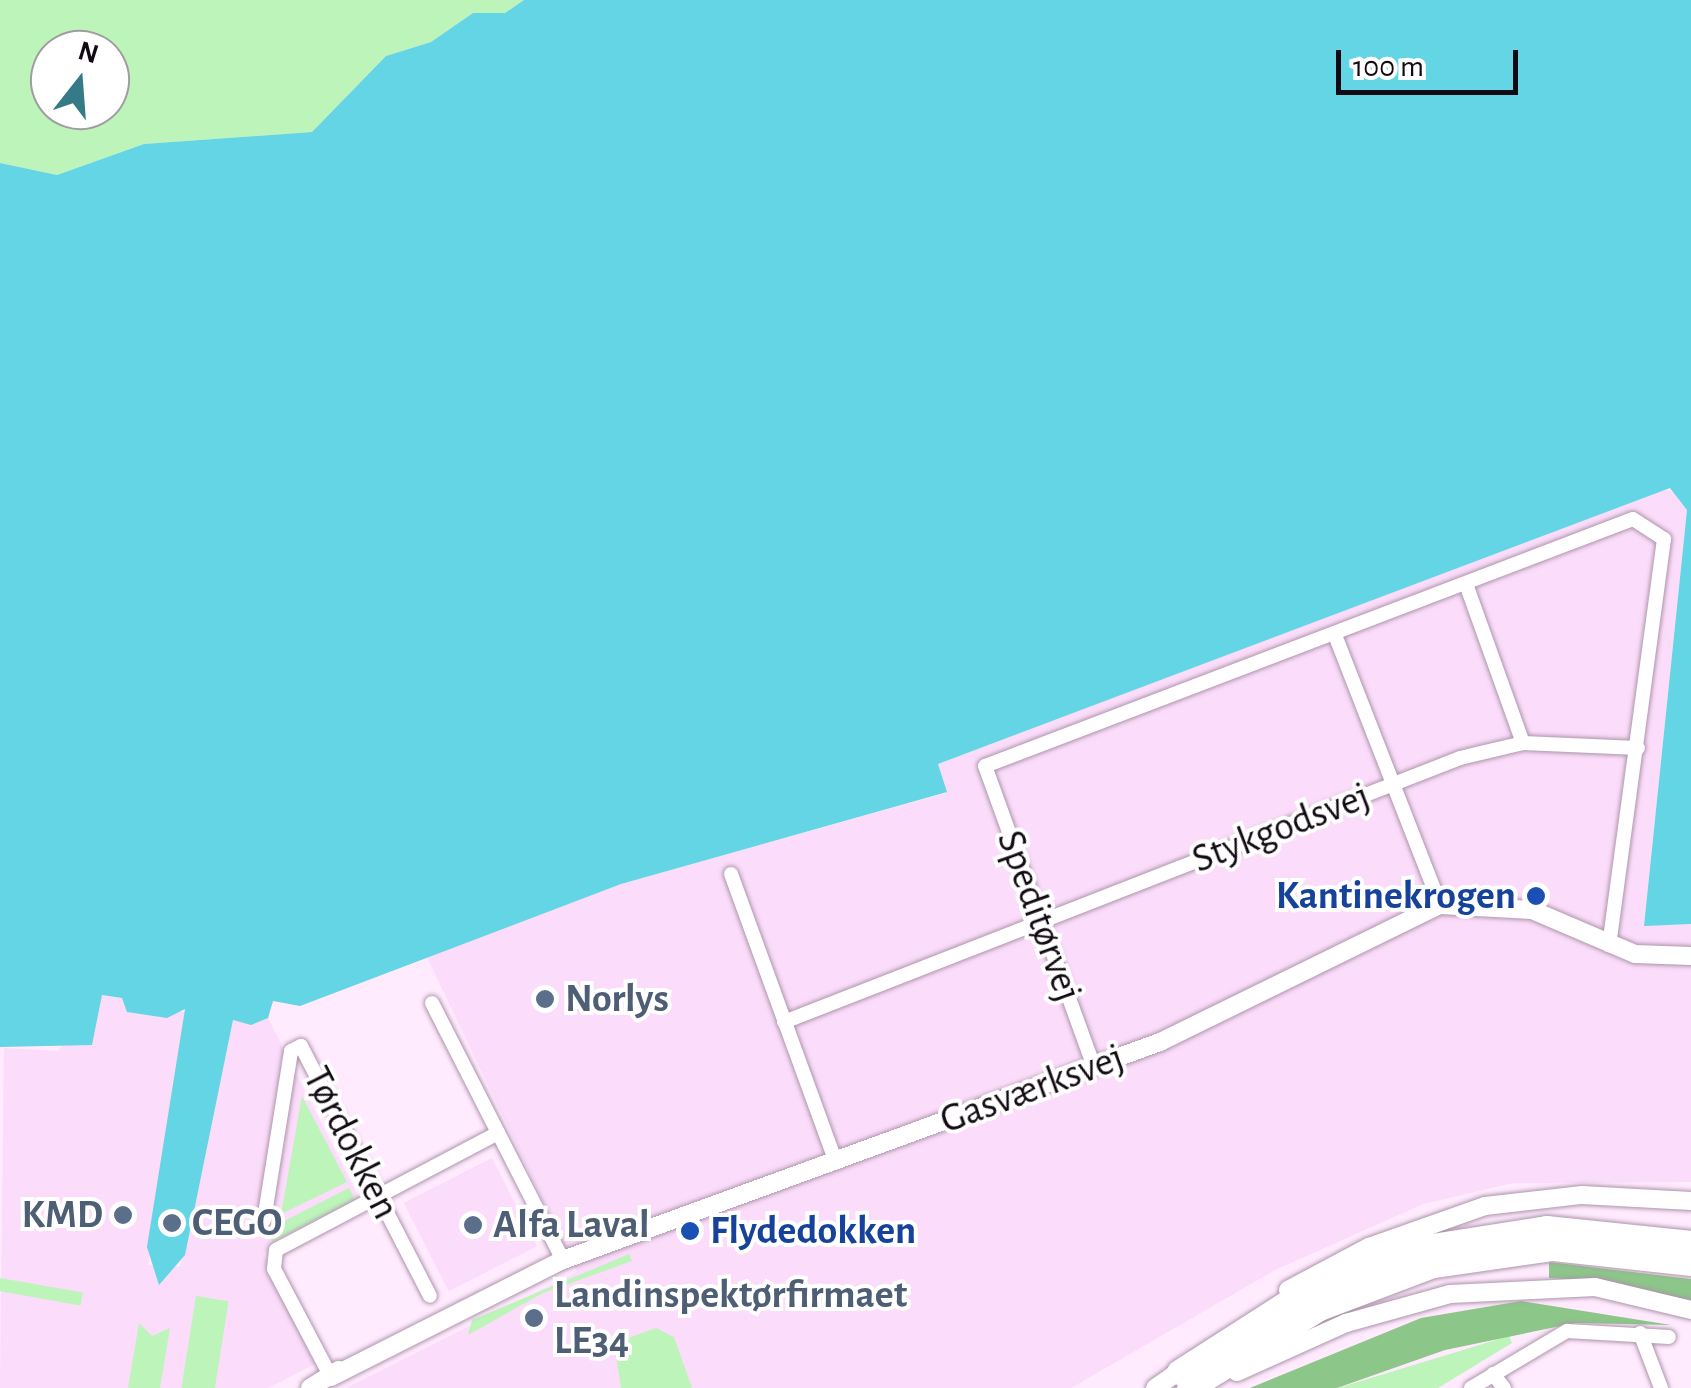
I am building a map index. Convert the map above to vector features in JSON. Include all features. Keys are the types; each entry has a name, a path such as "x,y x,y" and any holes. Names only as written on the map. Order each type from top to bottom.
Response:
{"highway":[{"path":"1184,1380 1296,1298 1419,1248 1546,1228 1691,1243"},
{"path":"1184,1380 1319,1308 1433,1265 1553,1248 1691,1263"}],"street":[{"path":"1440,905 1336,635 1633,518 1664,539 1610,945"},
{"path":"1466,584 1523,743"},
{"name":"Speditørvej","path":"1094,1066 985,766 1336,635"},
{"name":"Stykgodsvej","path":"1041,920 1393,784 1523,743 1638,748"},
{"path":"731,874 836,1162"},
{"name":"Gasværksvej","path":"310,1388 563,1260 1094,1066 1440,905 1532,910 1610,945 1691,956"},
{"path":"784,1022 1041,920"},
{"path":"432,1003 563,1260"},
{"name":"Tørdokken","path":"264,1220 291,1050 301,1046 430,1296"},
{"path":"331,1377 272,1257 498,1133"},
{"path":"1155,1388 1184,1380 1337,1262 1438,1221 1582,1195 1691,1201"},
{"path":"1206,1388 1346,1323 1450,1294 1595,1287 1691,1310"},
{"path":"1471,1388 1567,1331 1669,1337"},
{"path":"1640,1333 1662,1388"},
{"path":"1494,1374 1504,1388"}],"shaded area":[{"path":"1661,490 1680,492 1687,510 1644,925 1691,924 1691,1182 1513,1183 1423,1204 1275,1270 1071,1388 346,1388 577,1272 426,955 621,884 946,793 937,764"},
{"path":"101,995 122,998 128,1012 186,1012 148,1265 180,1267 233,1020 268,1018 359,1198 263,1253 315,1364 268,1388 0,1388 4,1048 58,1051"},
{"name":"Alfa Laval","path":"492,1158 537,1246 449,1291 404,1203"}],"green space":[{"path":"0,0 524,0 505,13 473,13 431,42 386,56 312,132 144,144 57,175 0,163"},
{"path":"302,1096 347,1182 281,1214"},
{"path":"349,1188 355,1200 272,1242 266,1230"},
{"path":"629,1254 632,1261 543,1293 468,1335 472,1320"},
{"path":"1549,1262 1691,1279 1691,1302 1613,1282 1549,1278"},
{"path":"0,1278 83,1293 80,1305 0,1291"},
{"path":"196,1296 229,1301 215,1388 181,1388"},
{"path":"1521,1301 1671,1325 1575,1323 1445,1350 1337,1388 1250,1388 1421,1318"},
{"path":"139,1323 152,1336 170,1328 160,1388 128,1388"},
{"path":"656,1328 674,1337 692,1388 621,1388 614,1343"},
{"path":"1509,1336 1512,1343 1438,1388 1338,1388"}],"water":[{"path":"524,0 1691,0 1691,924 1644,926 1687,510 1670,488 938,764 947,792 621,884 300,1006 273,1001 268,1018 251,1025 233,1020 185,1255 159,1285 147,1247 185,1009 167,1018 127,1012 122,998 102,995 92,1045 0,1047 0,163 57,175 144,144 312,132 386,56 431,42 473,13 505,13"}],"place":[{"name":"Kantinekrogen","path":"1536,896"},
{"name":"Norlys","path":"545,999"},
{"name":"KMD","path":"123,1215"},
{"name":"CEGO","path":"172,1223"},
{"name":"Alfa Laval","path":"473,1225"},
{"name":"Flydedokken","path":"690,1231"},
{"name":"Landinspektørfirmaet LE34","path":"534,1318"}]}
